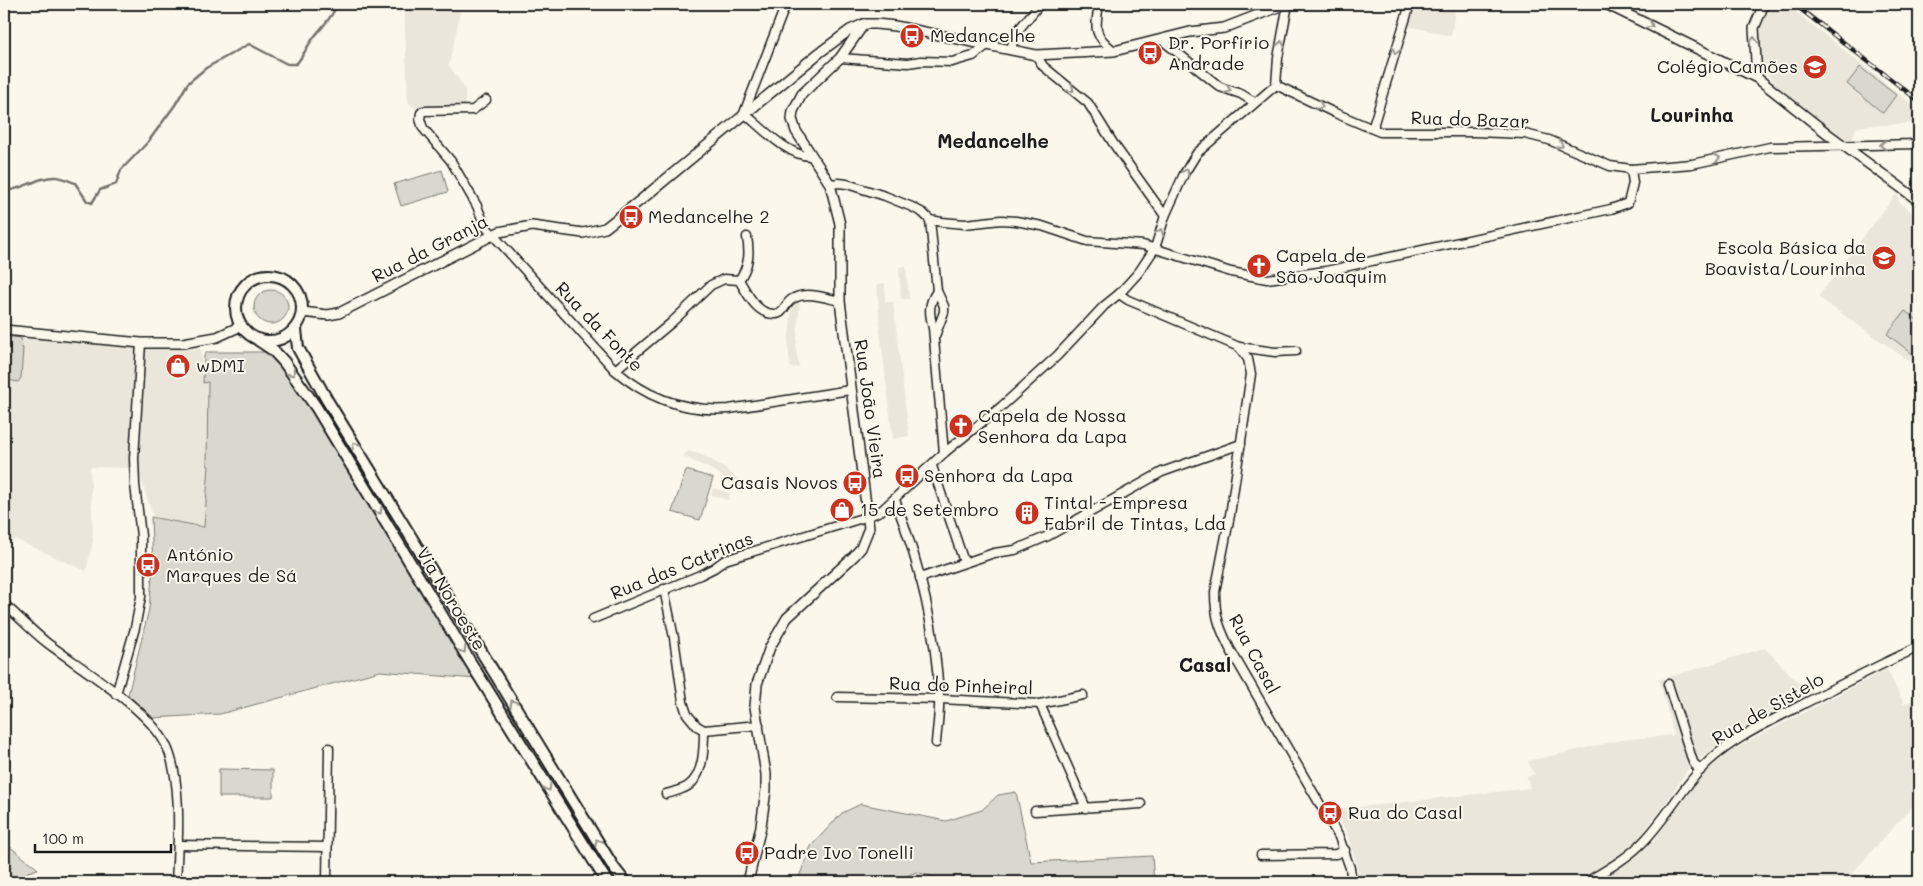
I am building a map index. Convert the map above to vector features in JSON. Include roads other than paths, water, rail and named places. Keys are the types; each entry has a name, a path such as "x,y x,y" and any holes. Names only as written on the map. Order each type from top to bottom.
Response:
{"main road":[{"path":"266,275 277,276 287,280 295,288 300,297 302,312 301,319 296,328 287,336 269,342 258,340 248,334 241,326 236,315 236,304 239,294 246,284 255,278 266,275"},
{"name":"Via Noroeste","path":"296,328 298,348 327,400 614,868 625,882"},
{"name":"Via Noroeste","path":"258,340 273,350 284,362 316,407 469,660 607,882"}],"street":[{"path":"786,4 744,113 794,152 805,157 812,156"},
{"path":"1011,50 1015,34 1040,4"},
{"path":"1099,4 1096,24 1098,34 1101,40 1114,51"},
{"path":"864,24 895,26 1036,55 1114,51 1190,32 1224,28 1287,4 1276,84"},
{"path":"1374,129 1374,123 1410,4"},
{"path":"1606,4 1757,78 1828,134 1846,145 1919,201"},
{"path":"1757,78 1754,28 1764,4"},
{"name":"Rua da Granja","path":"302,312 328,315 339,313 505,230 532,226 583,234 605,228 642,200 744,113 842,35 864,24"},
{"name":"Rua João Vieira","path":"748,882 761,826 766,790 766,774 755,696 757,684 770,647 787,618 861,548 870,528 850,390 840,301 840,224 830,184 796,131 792,119 793,111 802,94 840,58 864,24"},
{"path":"1162,40 1220,87 1241,94 1254,102"},
{"path":"840,58 908,63 921,61 952,62 973,56 988,45"},
{"path":"1036,55 1044,66 1088,103 1113,143 1165,216"},
{"name":"Rua das Catrinas","path":"593,619 714,568 725,560 869,516 882,510 895,500 944,453 1002,406 1057,356 1104,306 1119,294 1139,272 1154,248 1165,216 1184,174 1197,152 1276,84"},
{"name":"Rua do Bazar","path":"1276,84 1335,113 1380,132 1525,134 1549,140 1610,166 1631,169 1692,164 1770,147 1919,144"},
{"name":"Rua da Fonte","path":"486,100 473,110 423,111 420,119 423,128 442,148 451,161 477,206 485,226 615,370 636,387 656,397 696,409 710,410 729,409 850,390"},
{"path":"830,184 839,182 885,196 912,206 930,220 965,224 1016,220 1042,226 1087,241 1143,245 1231,272 1274,280 1611,209 1628,203 1633,183 1631,169"},
{"path":"930,220 937,291 944,306 944,312 934,341"},
{"path":"739,280 746,270 749,259 747,238"},
{"path":"615,370 671,324 711,285 724,279 739,280"},
{"path":"739,280 759,310 766,313 776,314 790,300 802,296 817,296 840,301"},
{"path":"937,291 930,301 929,309 934,341 944,453"},
{"path":"1119,294 1136,304 1239,347 1275,352 1296,351"},
{"path":"4,330 141,343 183,344 217,337 241,326"},
{"path":"116,694 133,636 141,597 141,536 134,458 141,343"},
{"name":"Rua Casal","path":"1239,347 1248,359 1251,374 1216,592 1215,609 1218,623 1230,648 1339,837 1345,850 1352,882"},
{"path":"920,578 964,562 1015,550 1048,536 1162,472 1241,444"},
{"path":"932,466 964,562"},
{"path":"895,500 920,578 932,625 940,699 936,743"},
{"path":"664,589 674,638 683,702 687,714 697,726 704,730 759,725"},
{"path":"4,604 45,641 146,717 165,743 172,761 175,779 178,845 176,882"},
{"name":"Rua de Sistelo","path":"1586,882 1596,879 1645,840 1700,771 1724,748 1880,665 1919,647"},
{"path":"1668,684 1693,762 1700,771"},
{"name":"Rua do Pinheiral","path":"837,697 940,699 1040,704 1082,695"},
{"path":"1040,704 1086,808"},
{"path":"666,794 689,786 695,780 703,758 704,730"},
{"path":"327,882 329,748"},
{"path":"1035,811 1141,804"},
{"path":"178,845 327,847"},
{"path":"1261,855 1336,854 1345,850"}],"waterway":[{"path":"4,191 17,189 50,177 57,177 75,183 87,201 92,203 100,190 116,184 121,170 148,142 175,105 188,83 206,68 249,44 287,64 296,64 337,4"}],"railway":[{"path":"1794,4 1919,101"}],"place":[{"name":"Medancelhe","path":"912,36"},
{"name":"Dr. Porfírio Andrade","path":"1150,53"},
{"name":"Colégio Camões","path":"1815,67"},
{"name":"Medancelhe 2","path":"631,217"},
{"name":"Escola Básica da Boavista/Lourinha","path":"1884,258"},
{"name":"Capela de São Joaquim","path":"1259,266"},
{"name":"wDMI","path":"178,366"},
{"name":"Capela de Nossa Senhora da Lapa","path":"961,426"},
{"name":"Senhora da Lapa","path":"907,476"},
{"name":"Casais Novos","path":"855,483"},
{"name":"15 de Setembro","path":"842,510"},
{"name":"Tintal - Empresa Fabril de Tintas, Lda","path":"1027,513"},
{"name":"António Marques de Sá","path":"148,565"},
{"name":"Rua do Casal","path":"1330,813"},
{"name":"Padre Ivo Tonelli","path":"747,853"}],"district":[{"name":"Lourinha","path":"1692,115"},
{"name":"Medancelhe","path":"993,141"},
{"name":"Casal","path":"1205,665"}]}
